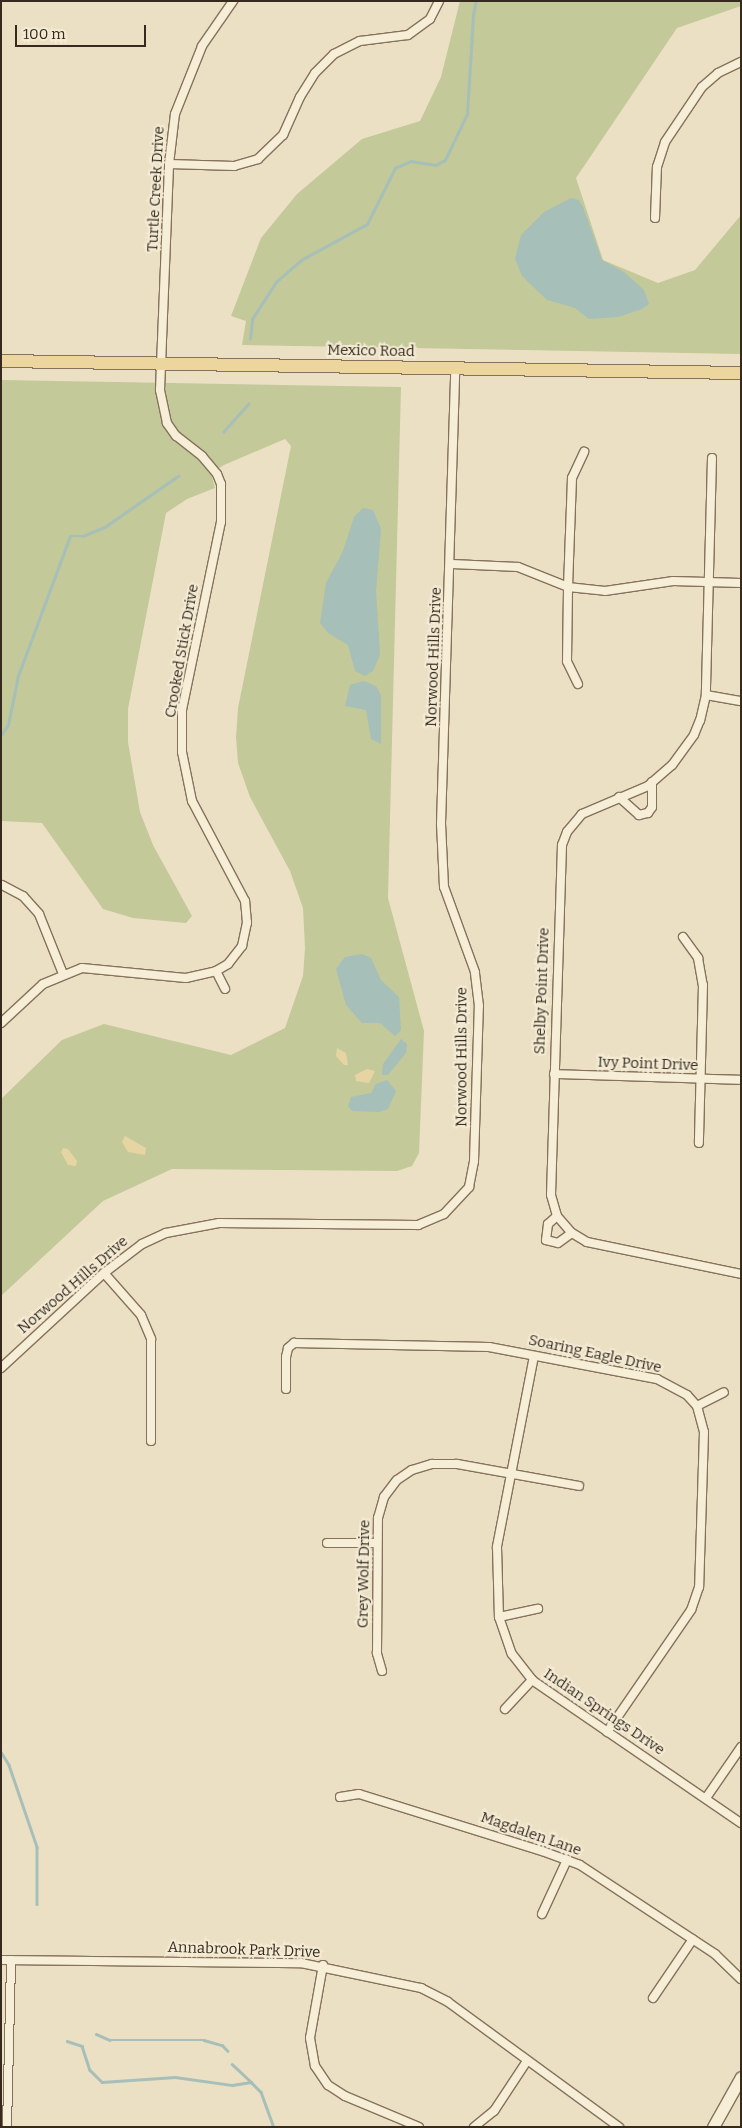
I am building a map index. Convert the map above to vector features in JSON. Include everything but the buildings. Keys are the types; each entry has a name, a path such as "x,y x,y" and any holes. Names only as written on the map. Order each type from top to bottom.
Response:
{"main road":[{"name":"Mexico Road","path":"1,361 741,373"},
{"path":"713,2127 741,2077"}],"street":[{"name":"Turtle Creek Drive","path":"161,364 170,164 179,100 202,46 233,1"},
{"path":"170,164 234,166 258,159 283,136 300,97 315,74 334,54 360,41 408,35 430,19 439,1"},
{"path":"655,218 657,167 665,142 702,87 718,73 740,63"},
{"name":"Crooked Stick Drive","path":"1,1023 43,984 63,974 82,968 186,978 216,971 228,964 242,946 247,923 245,901 192,801 182,752 184,703 223,498 217,474 202,456 176,436 164,418 160,390 161,364"},
{"name":"Norwood Hills Drive","path":"1,1368 104,1273 142,1244 177,1229 219,1222 418,1225 444,1214 469,1187 474,1161 479,1006 475,972 444,887 441,824 452,564 455,369"},
{"path":"578,684 567,661 568,588 572,478 584,452"},
{"name":"Shelby Point Drive","path":"712,458 706,695 694,735 672,766 652,782 582,814 567,832 562,845 551,1195 557,1216 572,1233 591,1243 741,1274"},
{"path":"452,564 523,568 568,588 605,591 673,581 741,583"},
{"path":"706,695 741,700"},
{"path":"619,797 639,815 648,813 652,807 652,782"},
{"path":"2,885 23,896 39,914 63,974"},
{"path":"683,937 698,958 703,984 699,1080 699,1143"},
{"path":"216,971 225,989"},
{"name":"Ivy Point Drive","path":"554,1074 741,1080"},
{"path":"557,1216 548,1224 546,1240 558,1243 572,1233"},
{"path":"104,1273 141,1315 152,1339 151,1441"},
{"name":"Soaring Eagle Drive","path":"286,1389 286,1357 288,1348 294,1344 489,1346 657,1379 678,1388 697,1406"},
{"name":"Indian Springs Drive","path":"534,1356 498,1547 499,1617 512,1654 532,1680 741,1822"},
{"path":"607,1732 691,1610 699,1587 704,1432 697,1406 724,1392"},
{"name":"Grey Wolf Drive","path":"382,1671 377,1653 378,1518 384,1497 397,1480 412,1470 432,1464 457,1464 579,1486"},
{"path":"327,1543 377,1543"},
{"path":"499,1617 538,1609"},
{"path":"505,1709 532,1680"},
{"path":"706,1798 741,1747"},
{"name":"Magdalen Lane","path":"340,1797 359,1794 567,1860 598,1875 693,1939 720,1958 741,1978"},
{"path":"542,1914 567,1860"},
{"path":"653,1998 693,1939"},
{"name":"Annabrook Park Drive","path":"1,1960 323,1966 421,1988 448,2002 619,2127"},
{"path":"6,2127 11,1960"},
{"path":"323,1966 310,2038 315,2066 328,2085 345,2096 419,2127"},
{"path":"474,2127 494,2111 527,2061"}],"green space":[{"path":"460,1 741,1 741,6 677,28 576,178 603,260 658,283 695,270 741,215 741,354 242,345 246,321 231,316 261,238 297,194 362,139 420,121 441,77"},
{"path":"1,380 401,387 388,898 424,1031 419,1153 412,1166 397,1171 172,1169 103,1201 1,1296 1,1099 62,1040 104,1024 231,1055 285,1028 303,976 305,948 303,908 290,871 250,797 238,763 236,737 238,708 291,446 285,439 224,465 211,473 215,488 187,499 166,513 128,709 128,742 140,812 153,845 192,916 186,923 133,918 103,909 42,823 1,821"}],"sand":[{"path":"337,1048 346,1053 348,1065 344,1065 336,1056"},
{"path":"367,1069 375,1071 369,1083 356,1081 355,1075"},
{"path":"125,1136 146,1148 145,1155 128,1152 122,1142"},
{"path":"63,1148 68,1149 77,1161 76,1166 68,1165 61,1152"}],"water":[{"path":"571,198 579,200 583,207 602,260 624,272 644,290 649,304 642,309 618,317 589,319 575,308 547,300 522,276 515,259 521,235 544,212"},
{"path":"363,508 373,510 381,529 376,591 380,655 373,671 365,676 355,671 348,645 328,633 320,623 326,583 343,551 354,517"},
{"path":"364,681 376,686 381,695 381,744 371,739 366,710 345,706 350,685"},
{"path":"362,954 371,958 381,980 399,997 401,1030 395,1036 380,1023 362,1023 346,1005 336,969 345,957"},
{"path":"401,1039 407,1044 406,1053 388,1075 382,1075 383,1064"},
{"path":"387,1080 396,1091 388,1109 379,1112 352,1111 348,1106 351,1097 371,1093 376,1084"}],"waterway":[{"path":"250,339 252,319 276,282 301,260 367,224 395,168 411,161 436,165 445,160 467,114 473,15 476,1"},
{"path":"223,432 248,404"},
{"path":"1,735 8,725 18,676 70,536 83,536 106,526 178,476"},
{"path":"1,1752 9,1765 37,1847 37,1904"},
{"path":"96,2034 110,2040 204,2040 222,2045 228,2051"},
{"path":"67,2041 82,2046 90,2070 102,2082 175,2077 232,2085 251,2082 261,2092 274,2127"},
{"path":"232,2064 251,2082"}]}
